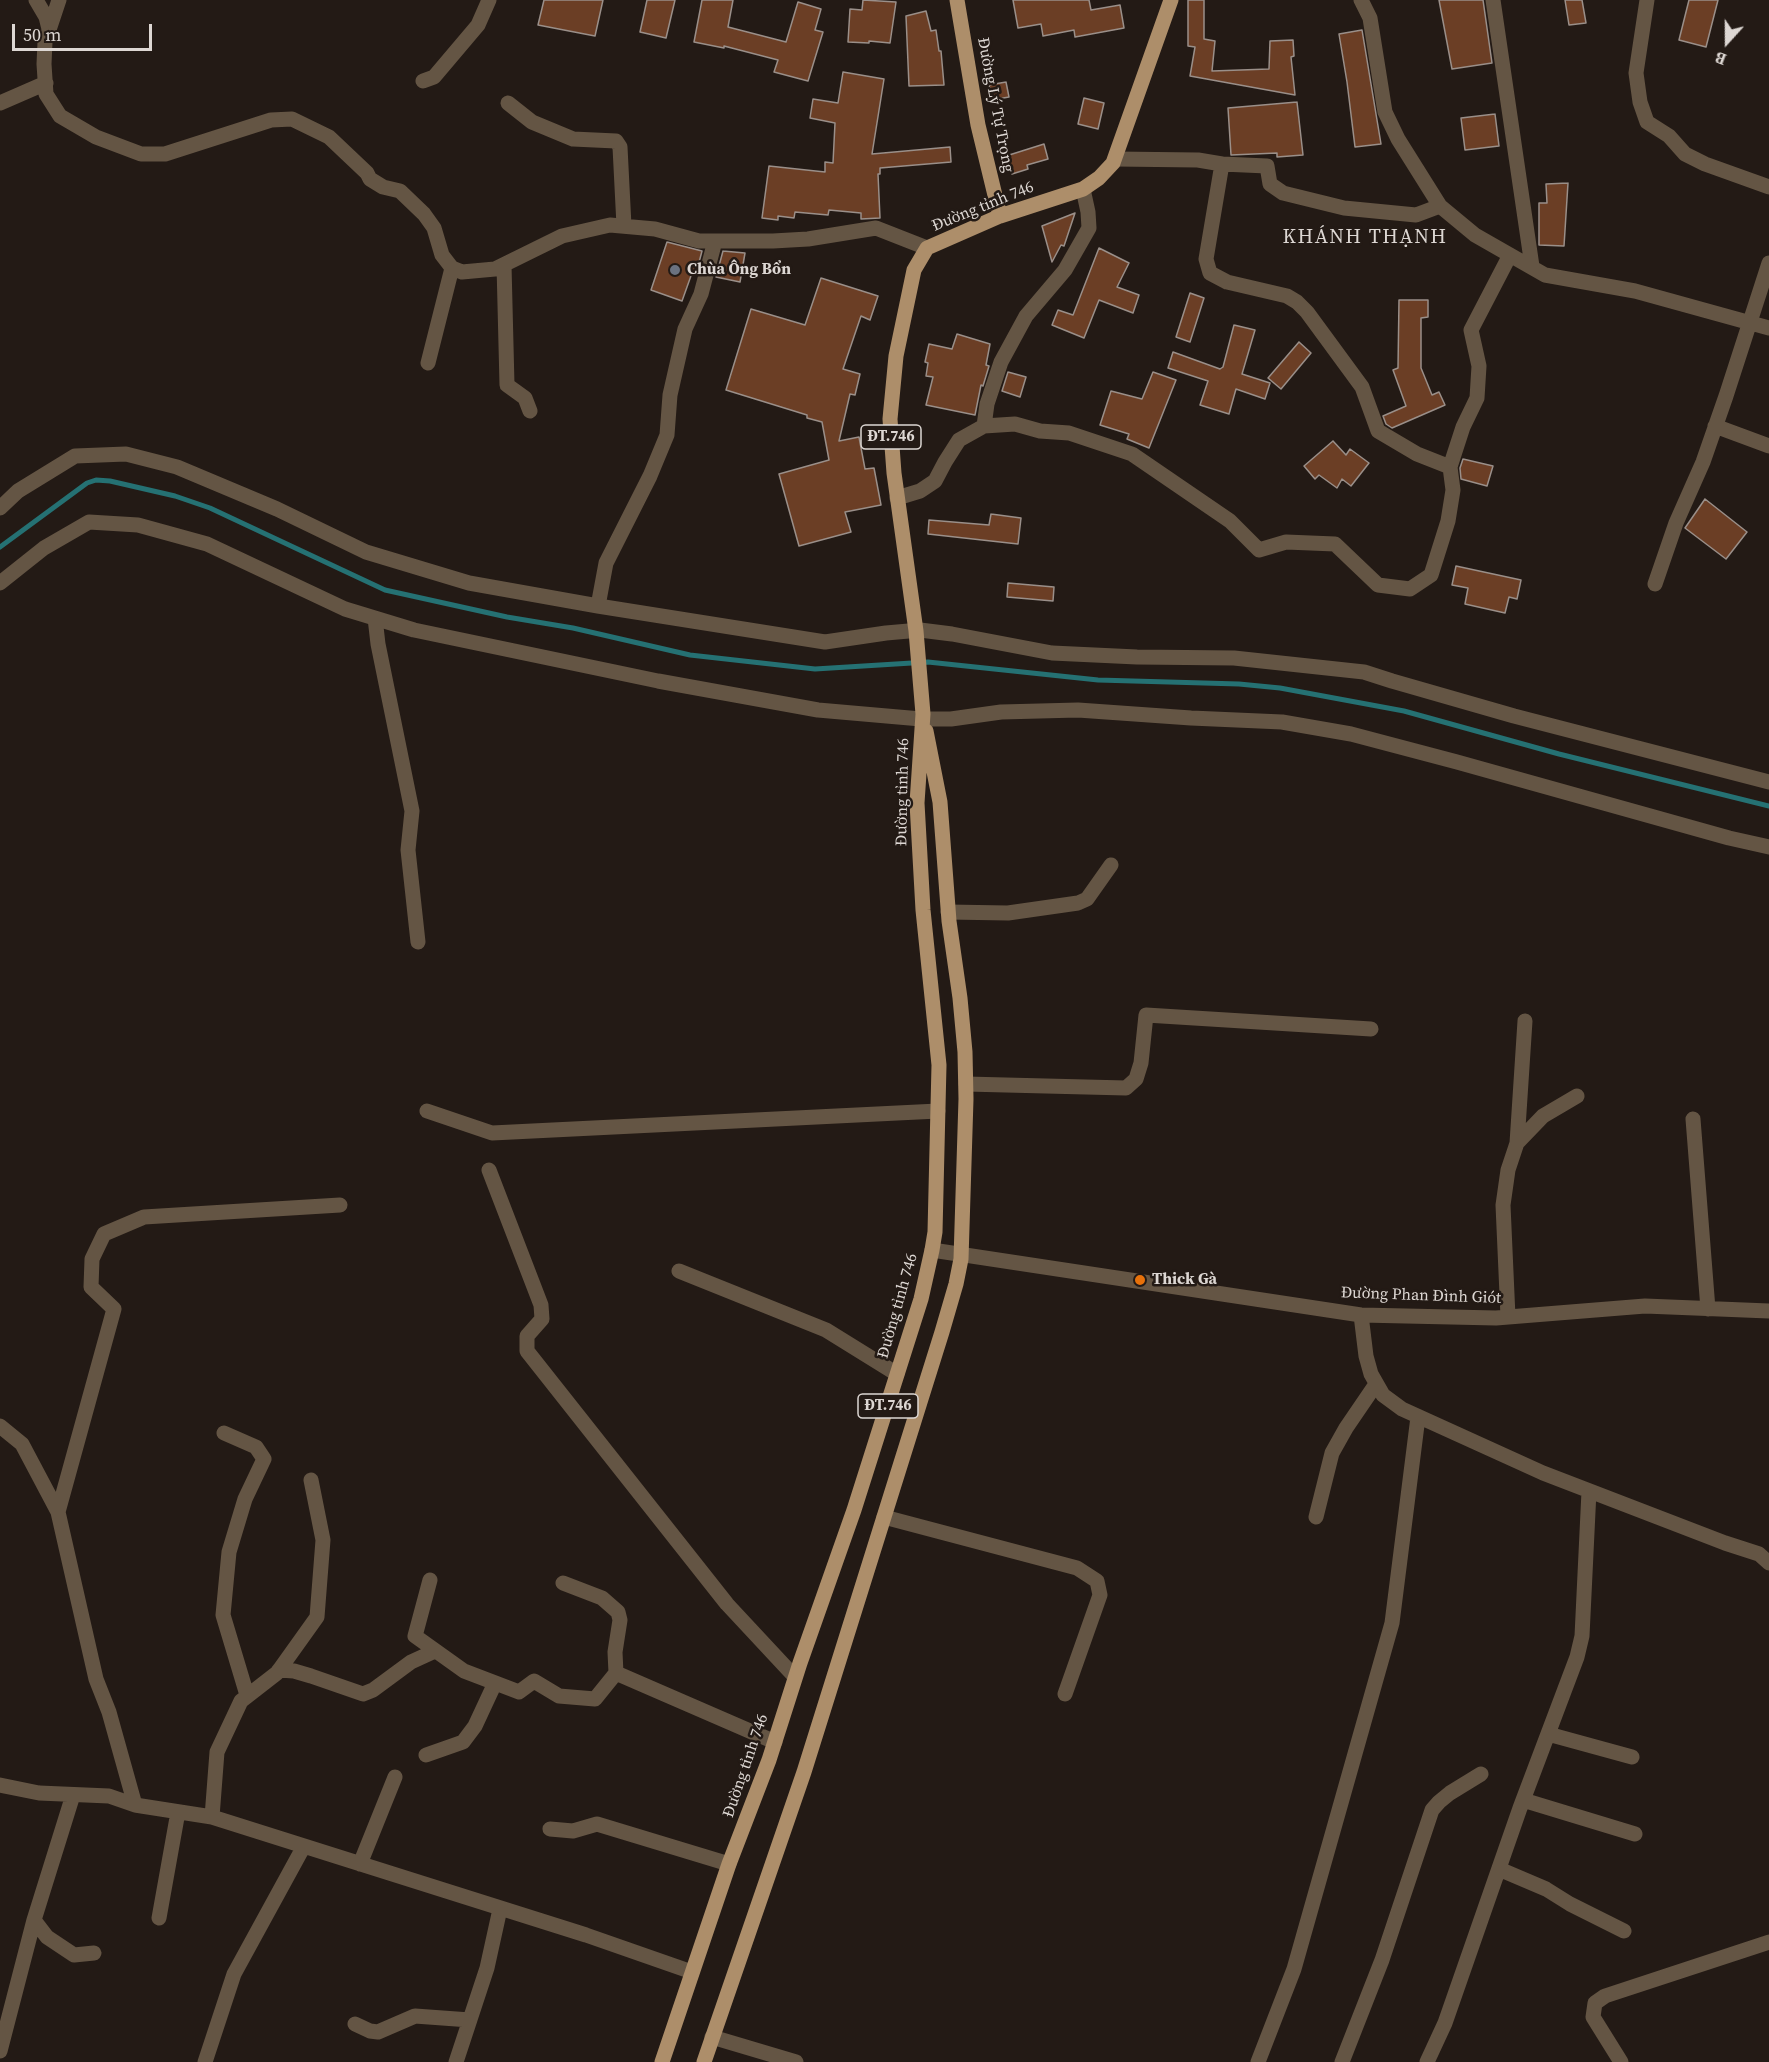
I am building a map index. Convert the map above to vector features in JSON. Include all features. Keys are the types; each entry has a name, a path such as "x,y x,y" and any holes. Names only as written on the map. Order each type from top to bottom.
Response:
{"main road":[{"name":"Đường Lý Tự Trọng","path":"957,0 978,125 1000,216"},
{"name":"Đường tỉnh 746","path":"916,630 897,498 890,419 896,356 914,270 927,248 1000,216 1083,189 1099,178 1115,159 1170,0"},
{"name":"ĐT.746","path":"916,630 923,719"},
{"name":"Đường tỉnh 746","path":"704,2062 804,1772 956,1284 961,1254 965,1052 948,912 940,802 923,719"},
{"name":"Đường tỉnh 746","path":"662,2062 854,1510 921,1299 933,1250 939,1065 923,910 917,803 923,719"}],"street":[{"path":"36,0 46,17 49,29"},
{"path":"59,0 45,42 46,94 60,116 96,137 141,154 165,154 271,120 292,118 329,137 367,173 370,179 382,188 400,191 424,214 434,228 442,255 452,267 462,272 495,269 562,236 610,225 655,229 699,241 807,239 876,228 927,248"},
{"path":"423,81 434,76 478,26 489,0"},
{"path":"1361,0 1370,18 1385,112 1398,139 1440,206 1475,235 1545,275 1635,291 1769,328"},
{"path":"1493,0 1532,266"},
{"path":"1647,0 1636,73 1640,102 1647,122 1669,136 1685,154 1705,164 1769,187"},
{"path":"0,103 46,82"},
{"path":"508,103 532,122 573,139 616,141 620,147 624,226"},
{"path":"1115,159 1198,160 1222,164 1267,166 1270,183 1283,193 1344,208 1416,215 1440,206"},
{"path":"1222,164 1206,259 1210,273 1227,282 1287,296 1297,302 1307,312 1362,387 1378,431 1417,454 1450,467"},
{"path":"984,426 987,404 1001,362 1026,316 1065,270 1089,228 1083,189"},
{"path":"598,606 606,563 650,476 667,435 670,395 685,329 701,294 715,241"},
{"path":"897,498 920,491 935,481 959,440 984,426 1015,424 1040,431 1068,433 1132,454 1230,521 1259,550 1286,542 1335,544 1378,585 1410,589 1431,575 1448,521 1453,490 1450,467 1463,427 1477,398 1479,366 1471,330 1510,255"},
{"path":"1655,584 1676,523 1703,462 1769,263"},
{"path":"504,265 507,385 525,398 530,411"},
{"path":"428,363 452,267"},
{"path":"1715,426 1769,446"},
{"path":"0,508 18,491 75,456 126,454 177,467 277,509 366,552 469,583 825,642 916,630 952,634 1052,653 1234,658 1364,672 1514,716 1769,782"},
{"path":"0,583 44,549 89,522 138,525 207,544 345,609 414,630 658,681 818,710 923,719 951,719 1001,712 1078,710 1282,722 1351,734 1769,847"},
{"path":"375,618 378,644 412,811 408,850 418,942"},
{"path":"948,912 1008,913 1078,903 1087,899 1111,865"},
{"path":"966,1084 1126,1088 1136,1079 1141,1063 1146,1015 1371,1029"},
{"path":"1508,1317 1503,1205 1508,1170 1517,1143 1525,1021"},
{"path":"1517,1143 1543,1116 1577,1096"},
{"path":"427,1111 492,1133 938,1111"},
{"path":"1693,1119 1708,1309"},
{"path":"489,1170 541,1305 542,1318 527,1336 527,1351 727,1604 795,1677"},
{"path":"58,1512 114,1309 91,1287 92,1259 104,1234 144,1217 340,1205"},
{"name":"Đường Phan Đình Giót","path":"933,1250 1361,1315 1508,1317 1645,1306 1769,1311"},
{"path":"679,1271 826,1330 897,1374"},
{"path":"1361,1315 1366,1356 1371,1374 1383,1395 1402,1409 1543,1473 1759,1554 1769,1563"},
{"path":"1316,1517 1332,1453 1376,1384"},
{"path":"1258,2062 1294,1969 1392,1623 1418,1417"},
{"path":"0,1426 22,1444 58,1512 96,1679 109,1712 135,1805"},
{"path":"224,1433 256,1447 264,1459 245,1499 228,1552 223,1615 247,1695"},
{"path":"212,1817 217,1752 242,1701 279,1670 316,1617 323,1540 311,1480"},
{"path":"1427,2062 1445,2023 1523,1800 1577,1657 1582,1636 1589,1491"},
{"path":"884,1517 1077,1568 1097,1581 1101,1595 1065,1694"},
{"path":"430,1580 415,1636 435,1651 464,1671 519,1692 534,1681 559,1696 595,1699 616,1673 615,1652 620,1620 618,1612 602,1598 563,1583"},
{"path":"279,1670 294,1671 363,1694 373,1690 411,1662 435,1651"},
{"path":"616,1673 775,1742"},
{"path":"426,1755 463,1742 475,1726 495,1683"},
{"path":"1548,1734 1632,1757"},
{"path":"1342,2062 1382,1960 1432,1810 1444,1797 1481,1774"},
{"path":"360,1864 395,1777"},
{"path":"0,1785 39,1794 108,1796 135,1805 212,1817 586,1935 692,1972"},
{"path":"0,2050 34,1920 73,1795"},
{"path":"1523,1800 1635,1834"},
{"path":"159,1918 178,1812"},
{"path":"550,1829 573,1831 597,1824 729,1864"},
{"path":"205,2062 234,1974 304,1846"},
{"path":"1499,1869 1546,1889 1570,1904 1624,1931"},
{"path":"456,2062 487,1968 500,1909"},
{"path":"34,1920 46,1937 74,1955 94,1953"},
{"path":"1621,2062 1593,2017 1595,2003 1605,1996 1769,1942"},
{"path":"355,2024 378,2032 415,2016 470,2019"},
{"path":"712,2037 796,2062"}],"building":[{"path":"544,0 603,0 595,36 538,25"},
{"path":"647,0 675,0 666,38 640,32"},
{"path":"702,0 733,0 728,27 786,42 798,2 821,9 815,30 823,32 808,81 774,72 778,60 724,46 724,48 694,42"},
{"path":"863,0 896,2 890,43 848,42 850,9 862,10"},
{"path":"1013,0 1089,0 1091,10 1120,5 1124,28 1075,37 1074,30 1043,36 1041,24 1018,28"},
{"path":"1188,0 1204,0 1204,39 1215,41 1212,71 1269,69 1270,41 1293,40 1294,56 1291,57 1295,95 1190,76 1195,47 1188,46"},
{"path":"1439,0 1483,0 1492,63 1452,69"},
{"path":"1565,0 1582,0 1586,23 1569,25"},
{"path":"1689,0 1718,0 1706,47 1679,40"},
{"path":"926,11 931,31 936,30 939,51 941,51 944,85 909,86 906,16"},
{"path":"1362,30 1381,144 1355,147 1339,34"},
{"path":"843,72 884,79 872,154 950,147 951,162 880,168 880,174 878,174 880,218 861,219 861,213 829,210 828,215 795,212 794,218 778,216 778,220 762,218 769,166 825,172 825,162 833,163 835,123 810,118 813,99 838,103"},
{"path":"1006,82 1009,97 992,100 989,85"},
{"path":"1084,98 1104,103 1098,129 1078,124"},
{"path":"1297,102 1303,155 1277,157 1277,153 1231,155 1228,108"},
{"path":"1495,114 1499,146 1465,150 1461,118"},
{"path":"1044,144 1048,159 1027,165 1028,169 1012,174 1006,156"},
{"path":"1568,183 1564,246 1539,245 1539,203 1547,203 1546,184"},
{"path":"1075,213 1064,246 1061,245 1052,262 1042,226"},
{"name":"Chùa Ông Bổn","path":"667,242 702,251 696,274 692,273 682,301 651,290"},
{"path":"1099,248 1129,263 1117,287 1139,295 1133,313 1099,300 1084,338 1052,325 1058,310 1073,315"},
{"path":"723,251 745,253 740,282 716,277"},
{"path":"821,278 878,296 870,320 861,316 843,369 860,374 855,395 850,394 839,441 859,437 865,469 874,468 881,505 845,512 851,532 799,546 779,474 829,460 822,422 807,418 807,415 726,390 751,309 805,325"},
{"path":"1190,293 1204,298 1190,342 1176,337"},
{"path":"1399,300 1428,300 1428,317 1421,318 1421,368 1432,395 1439,392 1445,405 1392,428 1386,424 1383,416 1406,406 1393,370 1398,368"},
{"path":"1234,325 1255,330 1242,374 1270,383 1265,399 1236,389 1229,414 1200,405 1208,381 1168,368 1173,352 1220,369 1223,367"},
{"path":"957,334 990,344 986,365 989,366 983,386 981,385 975,415 926,405 933,377 926,376 928,363 925,362 929,344 952,349"},
{"path":"1299,342 1311,353 1281,389 1268,378"},
{"path":"1008,372 1026,377 1020,397 1002,391"},
{"path":"1153,372 1176,380 1149,448 1127,439 1129,434 1100,425 1111,391 1142,399"},
{"path":"1333,441 1346,455 1350,449 1369,463 1351,486 1342,479 1337,488 1319,475 1315,479 1304,466"},
{"path":"1463,459 1493,466 1487,486 1461,479 1460,468"},
{"path":"1705,499 1747,532 1726,559 1685,528"},
{"path":"991,514 1021,518 1018,544 928,534 929,520 989,525"},
{"path":"1456,566 1521,580 1517,599 1509,597 1505,613 1465,604 1468,588 1452,585"},
{"path":"1008,583 1054,587 1053,601 1007,597"}],"waterway":[{"path":"0,547 87,483 96,480 110,481 175,496 210,508 385,590 507,617 573,628 690,655 815,669 928,662 1098,680 1239,684 1280,688 1404,711 1559,754 1769,806"}],"place":[{"name":"Chùa Ông Bổn","path":"675,270"},
{"name":"Thick Gà","path":"1140,1280"}],"district":[{"name":"KHÁNH THẠNH","path":"1365,238"}]}
